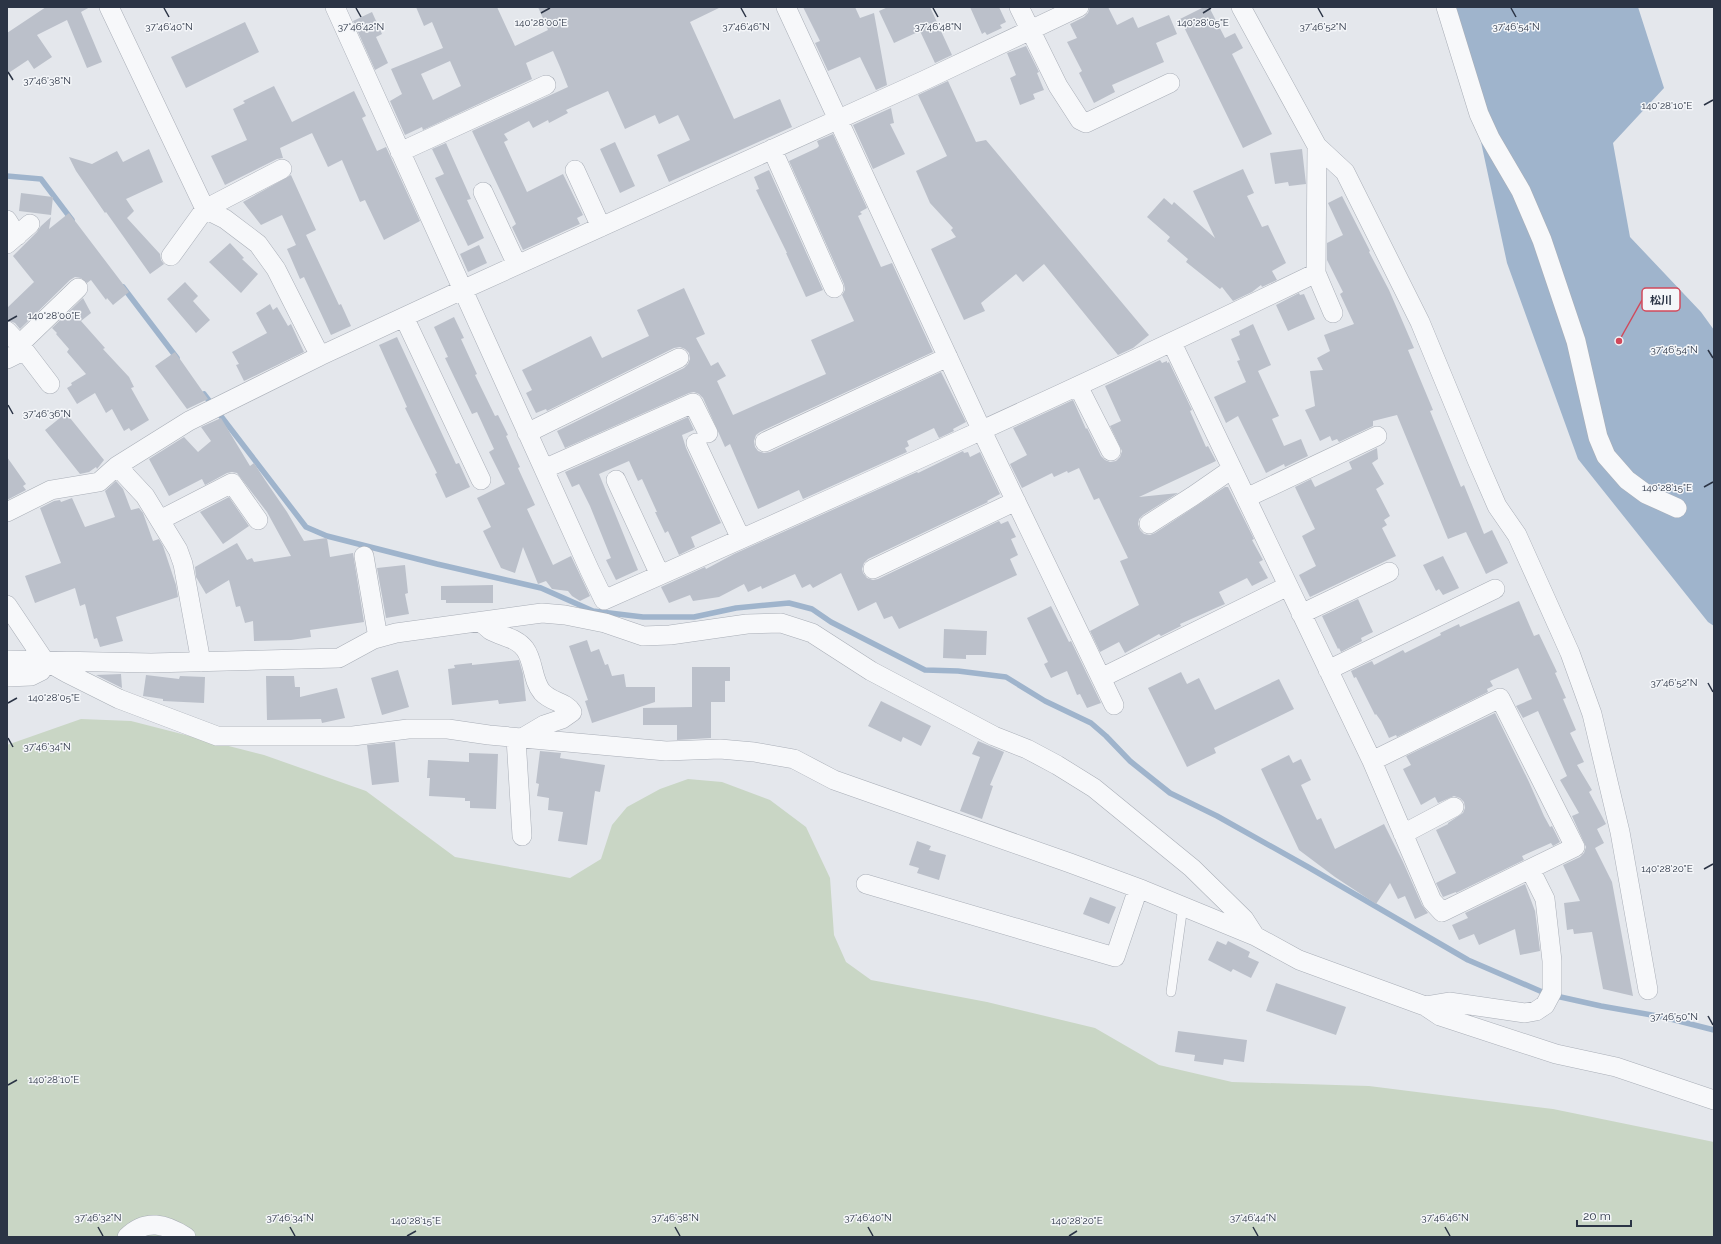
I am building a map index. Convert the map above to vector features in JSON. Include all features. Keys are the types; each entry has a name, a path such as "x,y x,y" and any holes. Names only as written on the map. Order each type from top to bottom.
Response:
{"street":[{"path":"109,7 205,209 225,219 258,244 276,269 320,356"},
{"path":"335,7 462,290 604,600 606,623"},
{"path":"786,7 982,431 1114,705"},
{"path":"1019,7 1029,30 1058,86 1080,120 1086,123 1170,83"},
{"path":"7,512 51,490 99,482 117,466 190,421 320,356 925,80 1079,7"},
{"path":"1241,7 1317,146 1345,172 1416,314 1476,460 1497,506 1517,535 1570,653 1592,714 1620,832 1648,990"},
{"path":"1446,7 1479,114 1490,138 1521,191 1542,240 1576,341 1598,437 1606,456 1627,480 1646,494 1678,508"},
{"path":"400,152 546,85"},
{"path":"1317,146 1316,273 1333,313"},
{"path":"772,149 834,288"},
{"path":"172,256 205,209 282,169"},
{"path":"575,170 601,227"},
{"path":"483,192 517,265"},
{"path":"7,220 18,235"},
{"path":"604,600 982,431 1172,343 1316,273"},
{"path":"7,359 19,353 22,342 78,288"},
{"path":"404,317 481,480"},
{"path":"7,331 21,346 50,384"},
{"path":"1172,343 1372,761 1432,901 1442,912 1575,847 1500,698 1372,761"},
{"path":"765,442 948,357"},
{"path":"527,432 679,358"},
{"path":"1078,386 1111,450"},
{"path":"544,469 693,403 702,438 741,539"},
{"path":"1246,498 1377,436"},
{"path":"117,466 145,496 178,550 183,564 201,662"},
{"path":"1149,524 1232,469"},
{"path":"616,480 660,575"},
{"path":"160,520 232,482 258,520"},
{"path":"872,569 1016,501"},
{"path":"364,556 378,638"},
{"path":"1301,614 1389,572"},
{"path":"1101,678 1288,586"},
{"path":"1328,670 1495,589"},
{"path":"7,605 44,660 119,699 217,736 353,736 408,729 448,729 519,738 666,751 720,749 754,752 794,759 834,780 1138,888 1255,936 1299,960 1425,1006 1440,1016 1556,1054 1616,1067 1714,1100"},
{"path":"7,660 151,663 339,658 378,638 396,633 542,613 565,615 606,623 643,636 670,635 746,624 781,623 812,633 871,671 994,736 1051,762 1094,788 1192,868 1244,919 1255,936"},
{"path":"480,622 490,630 519,641 526,650 536,682 541,690 549,699 568,705 572,712 519,738"},
{"path":"7,677 31,676 41,671 44,660"},
{"path":"519,738 522,836"},
{"path":"1403,834 1454,807"},
{"path":"1425,1006 1449,1002 1525,1013 1536,1011 1545,1005 1552,992 1552,961 1547,914 1545,899 1530,869"},
{"path":"866,884 1115,956 1138,888"},
{"path":"127,1237 140,1228 161,1225 186,1237"}],"lane":[{"path":"1171,992 1183,906"}],"green space":[{"path":"81,719 131,721 264,755 366,791 455,857 570,878 601,859 612,825 627,807 660,789 688,779 722,782 770,800 806,827 830,878 834,935 846,962 871,980 987,1002 1095,1028 1159,1065 1232,1082 1369,1086 1553,1109 1714,1142 1714,1237 7,1237 7,745"}],"water":[{"path":"1452,7 1638,7 1664,88 1613,143 1630,237 1701,312 1714,330 1714,626 1708,622 1578,459 1507,263"}],"building":[{"path":"46,7 90,7 81,12 102,62 87,68 67,20 37,35 52,57 34,69 28,60 7,74 7,33"},
{"path":"416,7 497,7 515,46 548,30 538,7 721,7 690,22 734,119 780,99 792,127 669,182 657,155 690,140 678,115 659,124 655,115 625,129 608,91 566,110 568,113 549,123 548,120 533,128 529,121 504,134 508,140 504,142 527,192 563,174 583,215 577,218 580,224 523,250 512,227 516,224 472,131 568,87 553,51 526,63 532,79 423,130 422,127 405,135 390,101 402,94 391,69 443,48 432,22 424,26","holes":["450,61 461,86 433,100 421,74"]},
{"path":"803,7 855,7 860,18 874,13 887,85 876,90 860,57 828,71 815,43 820,41"},
{"path":"888,7 930,7 952,55 935,63 920,31 894,43 879,11"},
{"path":"970,7 999,7 1006,22 1000,25 1002,28 987,35 985,32 982,34"},
{"path":"1090,7 1108,7 1117,25 1133,17 1138,28 1169,15 1177,34 1156,43 1164,62 1112,85 1115,92 1094,103 1079,73 1082,71 1067,42 1077,38 1070,24 1084,17 1088,13"},
{"path":"1204,7 1209,7 1225,38 1235,33 1243,48 1232,54 1272,134 1243,148 1180,19"},
{"path":"372,12 382,34 376,37 388,63 375,70 353,21"},
{"path":"245,22 259,52 186,88 171,57"},
{"path":"1026,46 1039,72 1037,73 1044,90 1033,94 1035,99 1020,105 1010,78 1016,75 1007,53"},
{"path":"948,81 976,142 986,140 1149,335 1133,348 1118,355 1044,264 1023,282 1016,274 981,303 985,311 964,320 931,249 956,237 951,230 953,228 930,203 916,171 947,156 918,95"},
{"path":"274,86 292,122 354,91 366,116 362,118 377,151 386,147 420,221 384,240 365,200 360,202 342,160 328,167 312,133 280,148 283,158 277,159 225,185 211,156 247,140 233,109 245,103 243,101"},
{"path":"891,108 894,123 890,124 905,154 873,169 853,125"},
{"path":"833,134 867,208 860,212 862,214 858,216 881,267 892,263 933,352 760,432 756,435 754,441 755,447 758,451 764,453 770,452 941,372 966,422 953,429 954,431 939,438 934,428 907,441 909,446 905,448 907,452 803,499 799,490 758,509 730,444 725,447 703,398 694,392 565,448 557,431 684,368 690,359 689,353 680,347 674,348 547,411 546,409 536,413 526,393 532,390 522,370 591,336 602,358 649,336 637,310 684,288 705,334 696,338 711,366 718,362 726,376 717,381 733,415 826,374 811,340 854,321 842,295 845,290 844,284 789,161 817,148 819,146 817,141"},
{"path":"615,142 635,186 620,193 600,149"},
{"path":"446,143 471,199 467,200 484,238 468,246 435,178 444,174 432,149"},
{"path":"149,149 163,182 126,199 134,211 127,218 160,254 161,260 164,264 150,274 106,212 105,213 76,171 69,157 92,164 117,151 123,162"},
{"path":"1302,149 1306,184 1289,186 1288,182 1275,184 1270,153"},
{"path":"1243,169 1254,193 1247,196 1262,227 1268,225 1286,263 1272,271 1277,280 1262,287 1261,285 1252,292 1233,301 1222,287 1220,289 1186,262 1188,259 1167,241 1170,237 1147,217 1164,198 1172,205 1174,202 1215,238 1193,191"},
{"path":"769,170 823,290 806,297 787,253 756,190 759,189 754,177"},
{"path":"291,175 316,230 306,235 339,305 341,304 351,326 331,335 304,277 300,279 287,249 296,245 282,215 261,225 243,202"},
{"path":"21,193 53,197 51,215 19,211"},
{"path":"1342,196 1389,290 1414,348 1408,350 1433,410 1430,411 1461,487 1464,485 1484,534 1492,530 1508,563 1486,574 1466,532 1448,539 1397,415 1373,421 1373,426 1339,442 1337,439 1332,441 1330,436 1320,441 1305,410 1315,406 1310,371 1323,370 1317,358 1330,351 1324,335 1354,324 1340,294 1343,292 1327,260 1327,243 1343,235 1328,203"},
{"path":"69,213 129,292 113,305 107,298 106,300 91,280 87,283 81,278 75,277 70,280 20,329 15,323 7,320 7,308 34,282 13,256 51,217 49,229"},
{"path":"230,243 244,258 242,259 258,274 241,293 209,262"},
{"path":"479,245 487,263 468,272 460,254"},
{"path":"185,282 198,296 193,301 210,320 196,333 167,299"},
{"path":"1299,293 1300,295 1304,294 1315,319 1288,331 1276,305"},
{"path":"83,298 91,313 81,321 105,348 103,349 129,377 134,387 131,388 149,420 131,431 129,428 124,431 112,409 106,413 95,393 77,404 67,388 72,385 71,383 86,374 67,352 69,349 52,328"},
{"path":"270,304 273,310 277,307 288,326 291,324 304,352 244,381 236,365 239,364 232,352 267,333 256,313"},
{"path":"454,317 464,338 461,339 477,374 475,375 495,416 498,415 508,435 506,436 520,467 518,468 535,505 527,509 553,565 571,556 590,596 580,601 572,596 568,591 552,589 546,581 538,584 523,547 515,573 501,568 483,531 491,527 477,498 505,484 489,452 494,449 477,412 472,414 445,358 448,357 434,327"},
{"path":"1253,324 1271,365 1258,371 1279,416 1272,419 1284,446 1301,439 1308,456 1285,467 1284,464 1266,473 1238,416 1226,423 1214,397 1246,382 1237,361 1240,360 1231,339 1240,335 1239,331"},
{"path":"397,337 456,464 459,463 470,487 446,498 435,474 437,473 405,408 407,407 379,345"},
{"path":"175,352 208,399 187,409 155,366"},
{"path":"1160,360 1162,363 1167,361 1167,363 1169,362 1192,410 1190,411 1206,447 1208,446 1216,461 1139,497 1178,493 1143,515 1139,519 1138,524 1140,530 1144,534 1150,535 1155,533 1225,487 1228,487 1254,539 1252,540 1263,560 1259,562 1268,578 1252,586 1247,578 1219,592 1225,604 1180,624 1181,626 1161,636 1159,634 1125,653 1119,642 1100,652 1090,631 1139,605 1120,561 1128,558 1099,498 1094,500 1079,468 1068,473 1067,471 1054,477 1052,473 1022,488 1010,464 1027,455 1013,428 1073,400 1086,429 1087,428 1101,456 1110,462 1116,461 1120,457 1122,451 1110,426 1121,421 1105,386"},
{"path":"66,413 104,460 97,469 96,467 89,472 80,474 45,430"},
{"path":"688,417 694,430 682,435 686,448 721,523 691,537 695,547 679,555 668,531 665,533 642,479 638,481 629,461 599,474 638,570 616,580 606,560 611,558 590,506 579,484 572,487 565,472"},
{"path":"221,418 250,466 254,463 287,512 304,541 327,538 330,557 353,553 364,622 310,630 311,637 291,640 254,641 253,621 245,623 240,606 236,607 229,580 206,594 196,577 195,567 237,543 247,560 252,558 254,562 291,556 267,512 237,473 227,473 205,485 202,479 169,496 149,459 184,437 198,452 211,441 201,427"},
{"path":"1377,448 1378,459 1372,463 1384,484 1376,489 1390,516 1384,520 1387,525 1382,528 1396,556 1310,597 1299,575 1316,566 1302,536 1315,529 1295,487 1311,479 1315,487 1352,469 1349,462"},
{"path":"963,451 964,453 968,452 970,457 980,452 1000,494 987,501 988,502 868,559 864,563 862,569 863,573 867,578 873,580 878,579 999,521 1001,524 1008,521 1016,537 1011,539 1018,555 1010,559 1017,575 899,629 892,616 884,619 876,602 858,611 841,573 813,588 810,584 802,588 795,574 762,589 761,586 748,592 744,584 719,597 693,601 690,595 669,603 661,587 705,567 706,569 734,554 917,472 918,473"},
{"path":"7,457 26,484 23,486 26,490 7,500"},
{"path":"116,481 123,489 131,510 139,508 143,513 153,541 159,539 163,546 176,585 178,597 116,617 123,641 100,647 97,638 94,639 85,604 80,606 75,588 35,603 25,576 61,563 40,508 54,501 60,500 61,502 72,498 85,527 115,517 105,491"},
{"path":"229,497 249,526 223,544 200,512"},
{"path":"1443,556 1459,588 1443,595 1439,589 1436,591 1423,565"},
{"path":"405,565 408,593 405,594 409,614 386,618 377,568"},
{"path":"493,585 493,603 446,603 446,600 441,600 441,586"},
{"path":"1358,599 1373,632 1361,638 1362,641 1341,652 1339,648 1338,649 1322,616"},
{"path":"1519,601 1534,636 1539,634 1557,672 1555,673 1566,698 1563,699 1576,730 1570,733 1584,762 1577,765 1592,790 1589,792 1606,824 1597,829 1604,843 1595,848 1612,882 1633,996 1603,989 1592,932 1574,934 1573,929 1567,930 1564,903 1580,901 1563,865 1580,857 1584,853 1586,847 1572,816 1579,813 1560,780 1567,776 1538,711 1523,718 1516,706 1532,699 1518,668 1490,681 1493,686 1487,689 1488,692 1397,737 1396,735 1389,738 1381,721 1376,714 1375,715 1356,677 1354,678 1351,671 1372,661 1374,665 1403,650 1405,653 1459,624 1460,627"},
{"path":"1051,606 1069,642 1071,641 1101,703 1087,708 1080,694 1077,695 1067,671 1051,678 1044,664 1048,662 1027,618"},
{"path":"944,629 987,631 986,655 966,655 966,659 943,658"},
{"path":"587,640 591,652 599,649 605,665 608,664 612,676 624,674 626,687 655,687 655,702 592,723 585,701 588,700 569,646"},
{"path":"519,660 523,674 526,701 499,704 498,700 452,705 448,669 455,668 454,665 472,663 472,665"},
{"path":"692,667 730,667 730,681 725,681 725,702 711,702 711,738 677,740 677,725 643,725 643,708 692,707"},
{"path":"398,670 409,707 382,715 371,678"},
{"path":"1181,672 1187,684 1199,678 1215,710 1279,679 1294,709 1214,748 1216,753 1187,767 1148,688"},
{"path":"121,674 122,688 96,675"},
{"path":"146,675 179,679 180,676 205,677 204,703 163,701 163,699 143,696"},
{"path":"266,676 294,676 295,687 300,687 300,697 337,688 345,718 322,723 321,719 267,720"},
{"path":"881,701 931,726 921,746 903,737 901,742 868,726"},
{"path":"1495,713 1544,816 1550,827 1552,826 1560,842 1553,846 1551,843 1522,856 1524,860 1456,893 1443,897 1436,883 1456,873 1436,830 1448,824 1463,813 1465,808 1464,802 1460,798 1454,796 1438,803 1435,797 1421,805 1403,769 1411,765 1406,756"},
{"path":"978,741 1004,752 990,785 993,786 982,819 960,811 980,757 972,754"},
{"path":"395,742 399,782 372,785 367,745"},
{"path":"540,751 561,753 560,758 605,765 600,792 595,791 587,845 558,841 563,812 548,810 549,798 537,796 539,784 536,783"},
{"path":"469,753 498,754 496,809 470,808 470,801 465,801 465,798 429,796 430,778 427,778 428,760 469,762"},
{"path":"1289,755 1293,763 1301,759 1311,780 1301,785 1317,820 1321,818 1335,849 1384,824 1422,905 1428,913 1415,919 1405,896 1398,899 1390,883 1376,904 1335,877 1299,850 1261,769"},
{"path":"917,841 931,846 929,850 946,855 939,880 917,873 919,868 909,865"},
{"path":"1525,884 1535,911 1540,951 1520,955 1515,929 1479,945 1474,934 1459,940 1452,925 1468,918 1465,913"},
{"path":"1090,897 1116,907 1109,924 1083,914"},
{"path":"1217,941 1226,945 1228,941 1250,952 1248,957 1259,962 1251,978 1233,969 1231,972 1208,960"},
{"path":"1276,983 1346,1007 1336,1035 1266,1011"},
{"path":"1178,1031 1247,1040 1244,1062 1224,1059 1223,1065 1194,1061 1195,1055 1175,1052"}],"waterway":[{"path":"7,176 41,179 72,220"},
{"path":"123,287 177,358"},
{"path":"204,394 306,527 327,536 437,564 541,588 593,611 643,617 694,617 736,608 789,603 812,609 831,622 925,670 958,671 1006,677 1045,701 1091,723 1130,761 1170,793 1217,816 1468,960 1547,994 1601,1006 1663,1017 1714,1030"}],"place":[{"name":"松川","path":"1619,341"}]}
